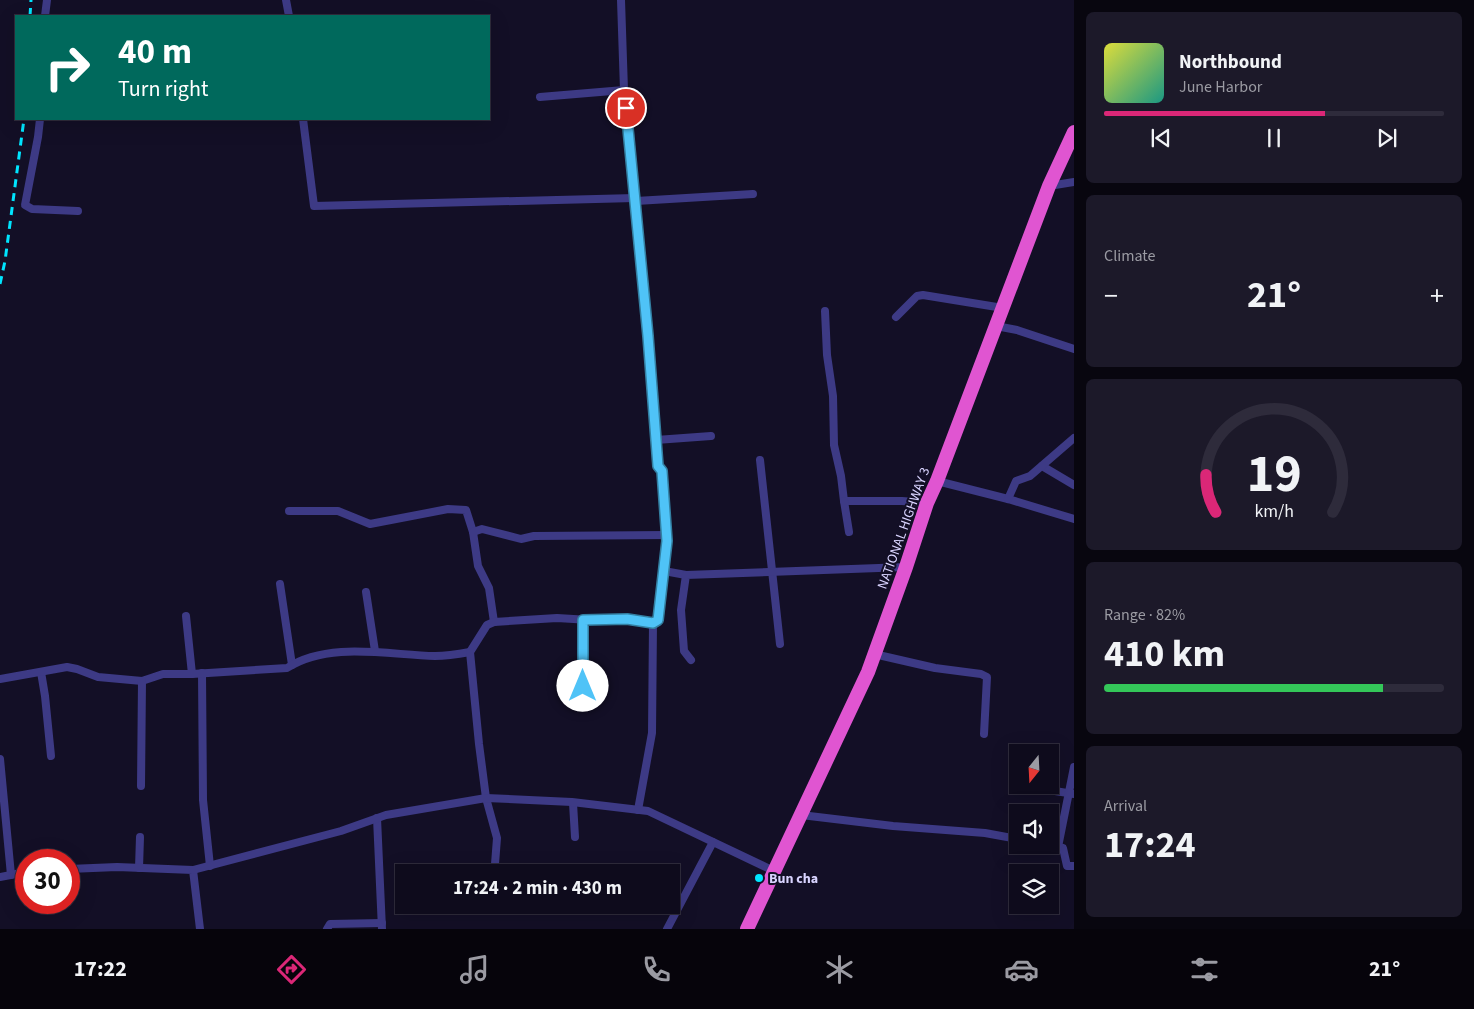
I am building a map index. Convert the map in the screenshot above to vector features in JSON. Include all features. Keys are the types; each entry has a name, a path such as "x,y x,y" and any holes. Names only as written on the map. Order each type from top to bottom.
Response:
{"highway":[{"name":"NATIONAL HIGHWAY 3","path":"747,929 868,672 927,503 1049,186 1074,132"}],"street":[{"path":"45,15 46,0"},
{"path":"286,0 288,15"},
{"path":"495,864 497,838 486,798 470,652 487,625 494,622 557,618 583,620 627,619 653,623 658,620 667,535 662,471 658,466 648,336 624,90 621,0"},
{"path":"540,97 624,90"},
{"path":"40,120 25,205 32,209 78,211"},
{"path":"303,120 314,206 635,200 753,194"},
{"path":"1049,186 1074,182"},
{"path":"896,317 917,296 923,295 1003,308"},
{"path":"826,311 828,356 833,396 834,444 841,476 849,532"},
{"path":"996,326 1017,330 1074,349"},
{"path":"656,440 711,436"},
{"path":"1008,499 1016,481 1030,476 1074,438"},
{"path":"760,460 780,644"},
{"path":"1042,466 1074,485"},
{"path":"937,481 1074,518"},
{"path":"844,501 927,503"},
{"path":"288,511 338,511 370,524 448,509 466,510 473,532 478,566 489,588 494,622"},
{"path":"473,532 482,529 521,539 534,536 667,535"},
{"path":"664,571 686,575 906,567"},
{"path":"686,575 681,610 684,651 691,660"},
{"path":"280,584 292,665"},
{"path":"366,592 375,651"},
{"path":"186,616 192,674"},
{"path":"583,620 583,686"},
{"path":"638,810 652,733 653,623"},
{"path":"0,679 67,667 98,677 142,681 163,674 287,668 319,656 354,651 438,656 470,652"},
{"path":"874,654 935,668 981,674 987,677 984,734"},
{"path":"41,672 51,756"},
{"path":"202,673 202,800 210,866"},
{"path":"141,786 142,681"},
{"path":"0,759 10,875"},
{"path":"1059,843 1072,794 1074,767"},
{"path":"1059,792 1072,794"},
{"path":"80,869 117,867 193,870 341,830 377,818 486,798 573,803 648,811 774,871"},
{"path":"573,803 575,836"},
{"path":"801,815 893,826 985,833 1009,837"},
{"path":"327,929 330,924 382,926 377,818"},
{"path":"140,837 140,868"},
{"path":"667,929 713,842"},
{"path":"1059,847 1063,848 1067,866 1074,866"},
{"path":"193,870 200,929"},
{"path":"0,877 15,874"}],"railway":[{"path":"30,15 31,0"},
{"path":"0,284 5,261 24,120"}],"place":[{"name":"Bun cha","path":"759,878"}],"route":[{"path":"583,686 583,620 627,619 653,623 658,620 667,541 662,471 658,466 648,336 626,108"}]}
